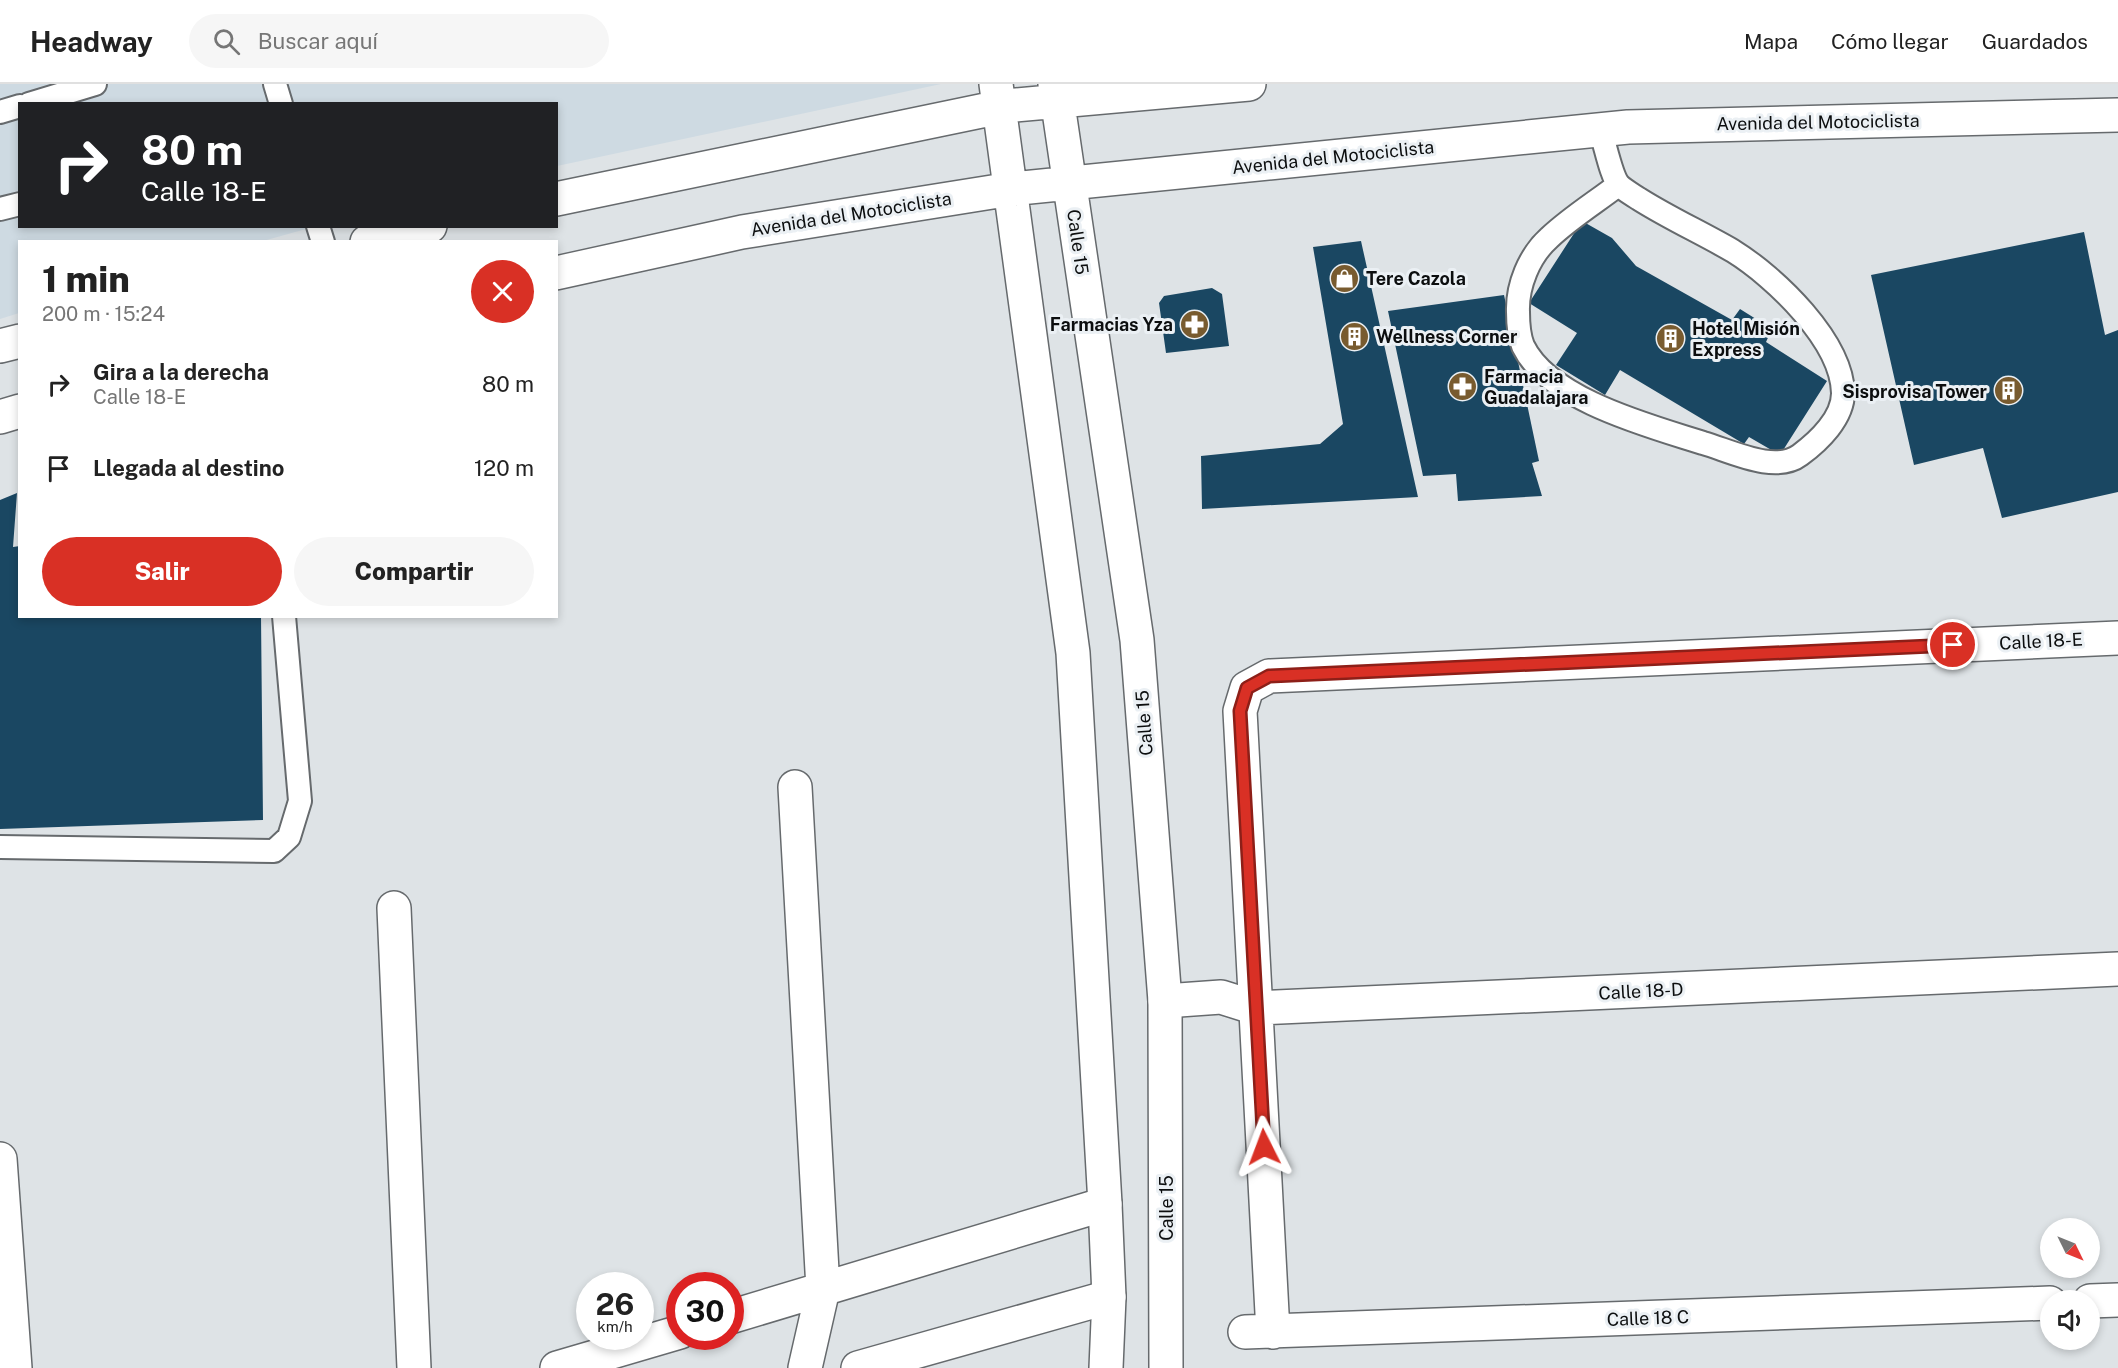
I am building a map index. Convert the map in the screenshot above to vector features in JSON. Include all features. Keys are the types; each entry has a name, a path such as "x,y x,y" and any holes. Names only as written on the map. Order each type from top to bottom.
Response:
{"street":[{"path":"558,199 998,96 1249,84"},
{"name":"Calle 15","path":"1057,93 1137,640 1165,1001 1166,1368"},
{"path":"998,96 1074,653 1105,1204 1109,1297 1106,1368"},
{"name":"Avenida del Motociclista","path":"558,273 741,232 1011,189 1069,183 1628,127 2118,115"},
{"path":"375,240 422,228"},
{"path":"0,346 18,342"},
{"path":"0,417 18,412"},
{"name":"Calle 18-E","path":"1256,1008 1240,711 1247,688 1269,676 2118,638"},
{"path":"795,787 823,1289 805,1368"},
{"path":"394,909 414,1368"},
{"name":"Calle 18-D","path":"1165,1001 1221,997 1256,1008 2118,969"},
{"name":"Calle 18 C","path":"1256,1008 1259,1332 2040,1303"},
{"path":"0,1159 15,1368"},
{"path":"744,1313 1105,1204"},
{"path":"858,1368 1109,1297"},
{"path":"2100,1301 2118,1300"},
{"path":"557,1368 666,1336"}],"lane":[{"path":"36,102 95,84"},
{"path":"275,84 280,102"},
{"path":"0,112 18,107"},
{"path":"1600,130 1618,184 1653,208 1734,252 1772,280 1821,336 1839,366 1843,394 1838,415 1820,438 1800,455 1779,464 1745,456 1597,407 1568,392 1547,375 1523,345 1517,299 1529,265 1547,239 1618,184"},
{"path":"0,209 18,204"},
{"path":"0,847 274,851 289,837 300,801 284,618"}],"shaded area":[{"path":"0,84 941,84 558,166 558,102 18,102 18,228 309,228 267,240 18,240 18,313 0,319"}],"building":[{"name":"Hotel Misión Express","path":"1582,221 1612,238 1636,266 1732,320 1740,309 1772,329 1766,342 1827,381 1780,455 1749,437 1744,444 1620,370 1605,395 1556,365 1577,333 1529,303"},
{"name":"Sisprovisa Tower","path":"2084,232 2105,335 2118,330 2118,492 2002,518 1983,448 1914,465 1871,275"},
{"name":"Wellness Corner","path":"1361,241 1418,497 1202,509 1201,456 1320,444 1343,424 1313,247"},
{"name":"Farmacias Yza","path":"1212,288 1222,294 1229,346 1166,353 1159,303 1164,296"},
{"name":"Farmacia Guadalajara","path":"1504,295 1539,461 1532,463 1542,496 1458,501 1456,474 1423,476 1388,311"},
{"path":"17,493 13,547 18,546 18,618 261,618 263,820 0,829 0,500"}],"place":[{"name":"Tere Cazola","path":"1345,278"},
{"name":"Farmacias Yza","path":"1194,324"},
{"name":"Wellness Corner","path":"1355,336"},
{"name":"Hotel Misión Express","path":"1671,338"},
{"name":"Farmacia Guadalajara","path":"1463,386"},
{"name":"Sisprovisa Tower","path":"2008,391"}],"route":[{"path":"1264,1147 1240,711 1247,688 1269,676 1953,645"}]}
